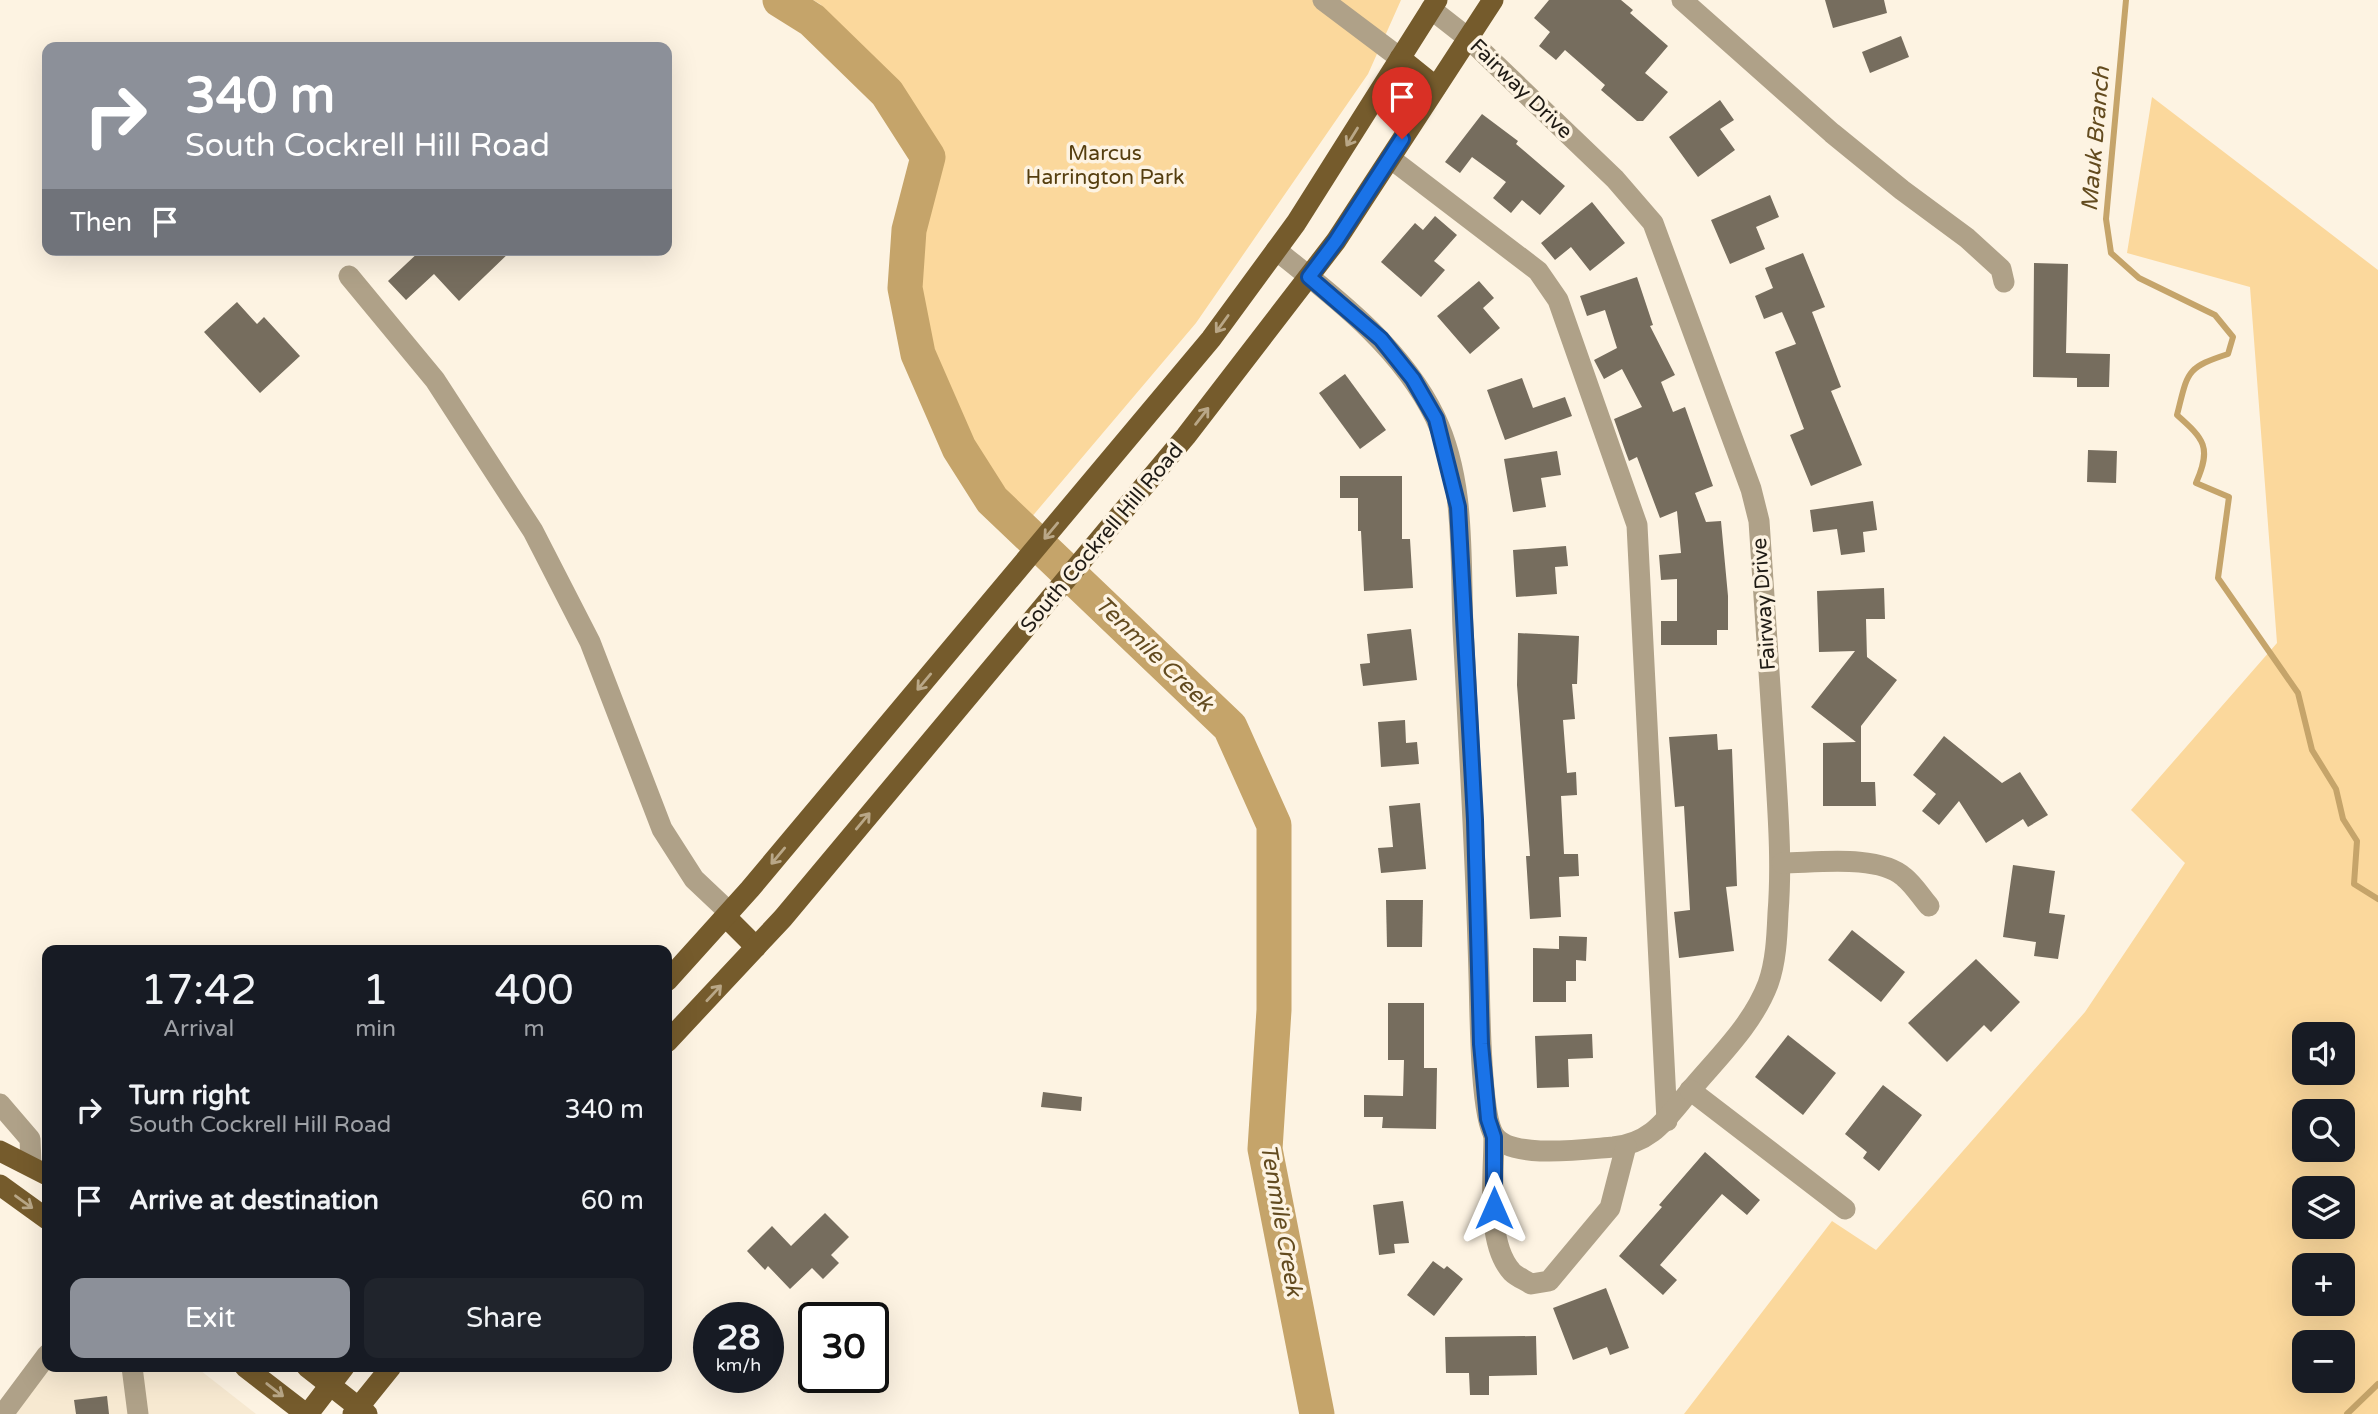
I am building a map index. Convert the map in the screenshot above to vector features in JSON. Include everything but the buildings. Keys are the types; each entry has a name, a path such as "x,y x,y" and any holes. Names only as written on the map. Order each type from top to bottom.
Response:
{"main road":[{"name":"South Cockrell Hill Road","path":"672,1037 756,947 1128,507 1309,277 1493,0"},
{"name":"South Cockrell Hill Road","path":"672,976 728,915 1211,339 1341,155 1434,4"},
{"path":"1400,58 1436,87"},
{"path":"728,915 756,947"},
{"path":"0,1151 39,1170"},
{"path":"0,1185 42,1215"},
{"path":"251,1372 307,1414 340,1372"},
{"path":"313,1372 360,1412 388,1372"}],"street":[{"path":"1323,0 1400,58"},
{"path":"1682,0 1832,133 1967,238 2001,269 2004,282"},
{"name":"Fairway Drive","path":"1434,4 1636,200 1653,223 1751,489 1759,521 1782,863 1776,943 1768,985 1722,1056 1690,1090 1667,1121 1651,1137 1626,1146"},
{"path":"1390,158 1538,271 1558,300 1637,525 1667,1121"},
{"path":"1276,250 1381,339 1413,379 1436,419 1449,462 1458,507 1463,566 1463,622 1475,820 1481,1044 1488,1119 1494,1137 1495,1232 1501,1252 1512,1272 1531,1284 1549,1281 1610,1208 1626,1146 1509,1149 1494,1137"},
{"path":"349,276 435,380 533,531 590,642 662,829 694,879 728,915"},
{"path":"1782,863 1856,862 1882,866 1903,876 1929,906"},
{"path":"1690,1090 1845,1209"},
{"path":"0,1104 30,1139 39,1170"},
{"path":"3,1414 42,1362"},
{"path":"133,1372 138,1414"}],"shaded area":[{"path":"43,1372 202,1372 256,1414 6,1414"}],"green space":[{"name":"Marcus Harrington Park","path":"813,0 1401,0 1368,74 1196,323 1030,519 997,488 927,353 913,292 920,237 938,157 896,88 820,4"},
{"path":"2152,97 2378,270 2378,1414 1684,1414 1832,1221 1876,1250 2085,1012 2185,863 2131,810 2277,643 2250,287 2127,253"}],"waterway":[{"name":"Tenmile Creek","path":"780,0 812,20 887,93 928,157 909,230 905,288 918,354 959,448 992,500 1230,727 1274,825 1274,1010 1265,1149 1317,1414"},
{"name":"Mauk Branch","path":"2126,0 2106,219 2111,253 2139,278 2215,315 2233,337 2228,354 2203,363 2190,374 2177,415 2203,444 2204,461 2196,483 2229,497 2218,578 2298,693 2312,750 2336,789 2343,819 2357,841 2354,884 2378,899"},
{"name":"Mauk Branch","path":"2347,1414 2378,1384"}],"route":[{"path":"1402,139 1336,241 1309,277 1381,339 1413,379 1436,419 1449,462 1458,507 1475,820 1481,1044 1488,1119 1494,1137 1494,1208"}]}
